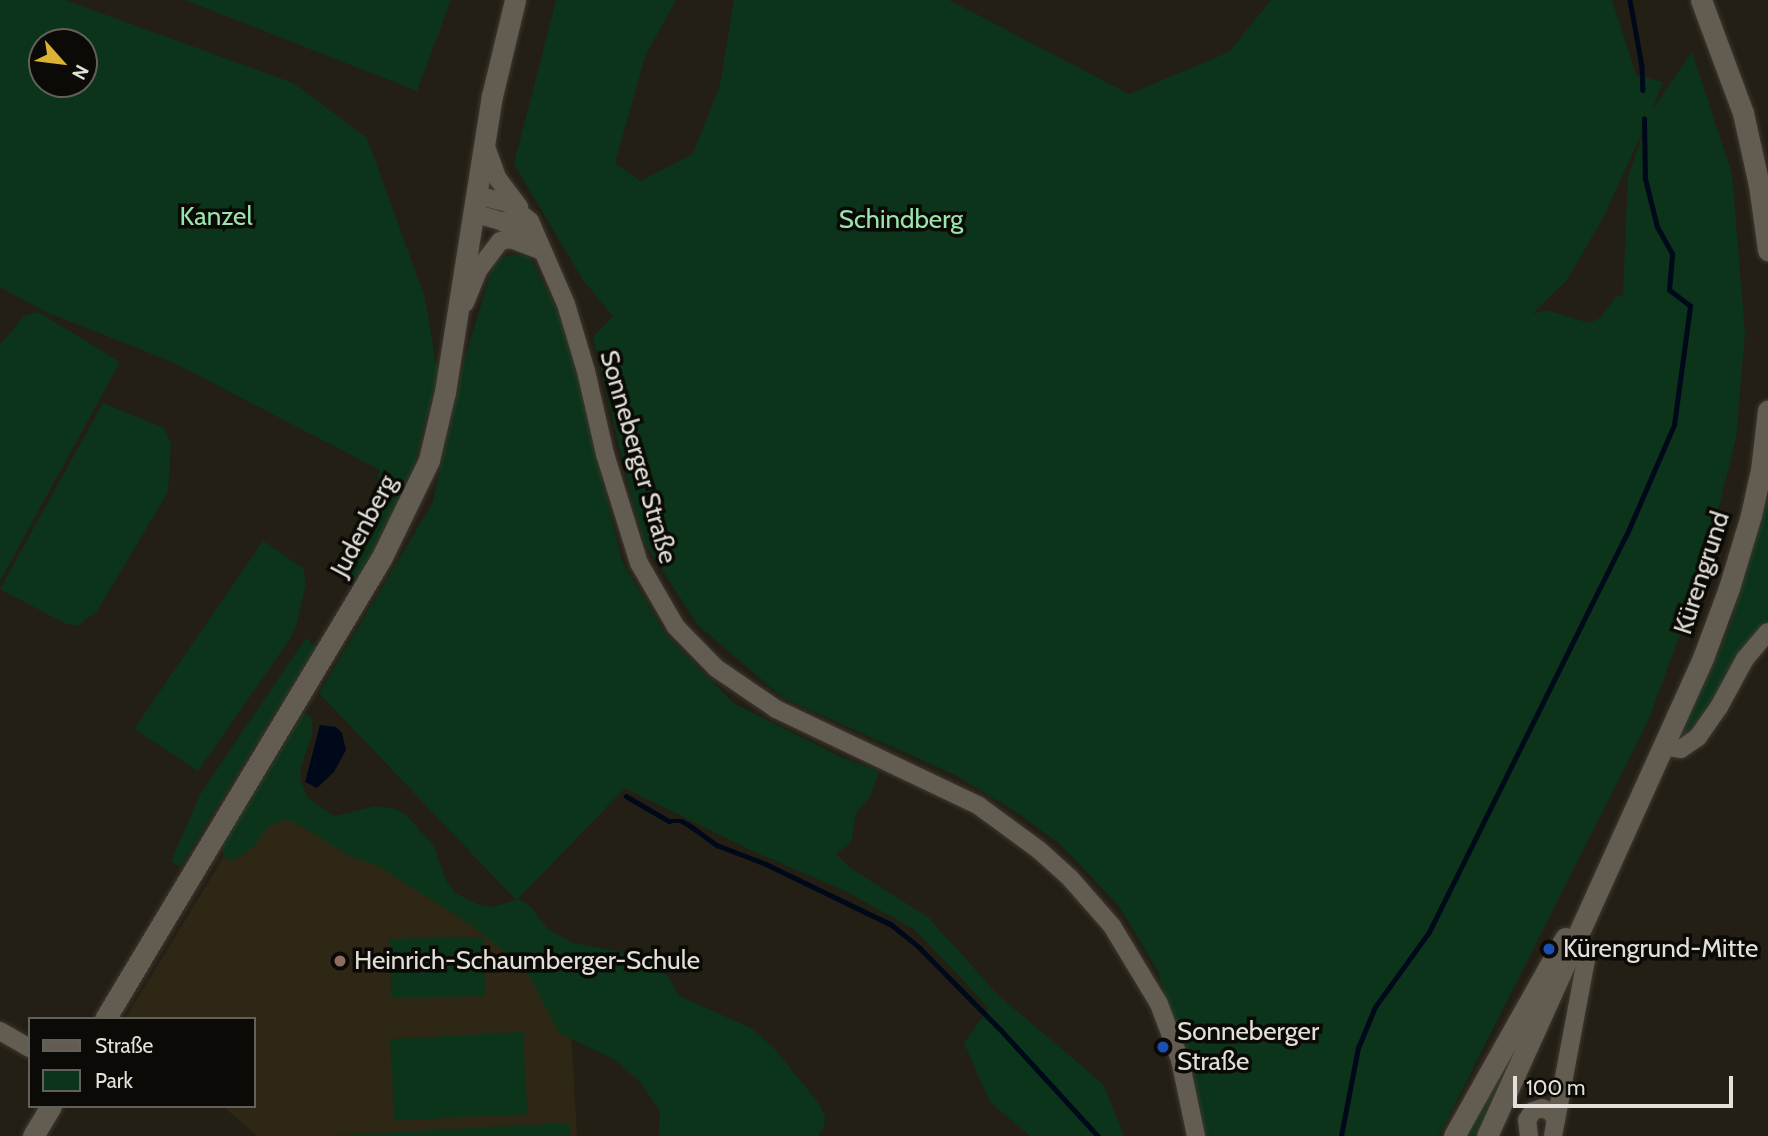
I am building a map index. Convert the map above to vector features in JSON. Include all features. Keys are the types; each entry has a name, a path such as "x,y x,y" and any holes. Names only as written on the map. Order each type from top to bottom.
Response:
{"main road":[{"name":"Judenberg","path":"105,1017 399,528 429,460 441,416 485,144 515,0"},
{"path":"1701,0 1743,113 1763,183 1768,250"},
{"name":"Kürengrund","path":"1454,1136 1567,947 1665,746 1729,588 1751,515 1768,410"},
{"name":"Kürengrund","path":"1488,1136 1567,947"},
{"path":"33,1136 50,1108"}],"street":[{"name":"Sonneberger Straße","path":"485,144 498,179 530,221 566,304 586,371 605,454 639,563 676,627 716,668 776,709 979,806 1039,850 1070,878 1112,926 1159,1004 1180,1060 1196,1136"},
{"path":"475,204 507,202 530,221"},
{"name":"Sonneberger Straße","path":"475,204 516,229 542,251"},
{"path":"453,332 479,269 493,247 500,241 512,239 542,251"},
{"path":"1665,746 1681,749 1698,737 1719,707 1745,659 1768,632"},
{"path":"1554,1128 1587,955 1567,947"},
{"path":"0,1031 28,1047"},
{"path":"1529,1136 1527,1120 1536,1108 1547,1109 1554,1128"}],"shaded area":[{"name":"Heinrich-Schaumberger-Schule","path":"262,794 470,922 569,1000 577,1136 257,1136 225,1108 256,1108 256,1017 126,1017"}],"green space":[{"name":"Kanzel","path":"0,0 65,0 293,83 367,138 425,298 438,376 415,462 380,542 355,585 348,581 380,470 172,362 44,311 0,287"},
{"path":"185,0 451,0 417,91"},
{"name":"Schindberg","path":"556,0 676,0 646,54 615,163 640,181 693,154 720,85 734,0 949,0 1129,94 1229,52 1271,0 1612,0 1636,75 1663,82 1652,110 1692,52 1732,174 1745,333 1736,438 1702,575 1648,721 1439,1136 1205,1136 1158,971 1119,906 1061,845 1016,812 955,775 783,698 698,625 644,542 593,337 613,316 583,280 514,164","holes":["1646,124 1628,177 1623,295 1617,296 1600,318 1589,323 1547,310 1532,314 1567,280 1604,216"]},
{"path":"511,254 530,257 563,320 622,561 664,632 733,703 841,757 879,771 871,795 856,813 851,842 836,854 850,868 928,917 998,995 1103,1084 1124,1136 1030,1136 990,1102 964,1043 989,1008 914,929 845,891 748,849 625,788 517,900 527,903 548,929 572,943 645,956 667,975 679,996 751,1028 774,1048 820,1105 825,1117 824,1128 818,1136 659,1136 660,1112 642,1084 615,1060 559,1033 531,979 520,964 471,925 376,865 352,857 292,821 285,820 267,827 258,842 242,856 229,861 223,857 223,843 303,714 311,717 313,730 300,779 307,797 334,816 376,806 396,809 406,815 434,846 446,881 455,893 481,906 493,907 516,900 319,693 433,502 464,361 494,262"},
{"path":"38,312 120,362 0,581 0,345 24,316"},
{"path":"103,403 164,428 171,444 168,492 97,611 79,625 66,624 0,589"},
{"path":"1768,495 1768,622 1728,671 1706,715 1680,737 1729,629"},
{"path":"263,541 303,568 306,583 297,623 290,639 198,771 134,729"},
{"path":"306,638 316,647 180,867 171,861 201,793"},
{"path":"484,937 485,996 391,998 390,939"},
{"path":"1544,991 1480,1136 1462,1136"},
{"path":"523,1032 527,1114 394,1121 390,1039"},
{"path":"569,1123 570,1135 321,1136"}],"water":[{"path":"320,725 336,727 342,733 346,750 334,772 317,788 305,782"}],"waterway":[{"path":"1630,0 1642,66 1643,90"},
{"path":"1341,1136 1358,1048 1375,1007 1429,932 1626,536 1674,425 1690,306 1669,290 1672,254 1657,227 1645,179 1644,119"},
{"path":"626,796 669,821 682,821 717,845 766,864 892,925 920,948 1000,1029 1098,1136"}],"place":[{"name":"Kürengrund-Mitte","path":"1549,949"},
{"name":"Heinrich-Schaumberger-Schule","path":"340,961"},
{"name":"Sonneberger Straße","path":"1163,1047"}]}
